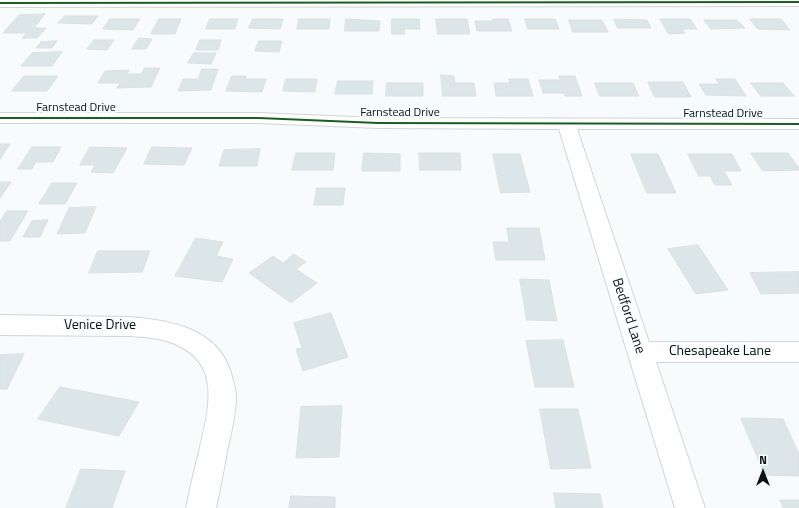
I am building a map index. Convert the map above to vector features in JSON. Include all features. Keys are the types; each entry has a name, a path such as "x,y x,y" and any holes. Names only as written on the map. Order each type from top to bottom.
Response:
{"street":[{"path":"0,3 799,2"},
{"name":"Farnstead Drive","path":"0,118 248,118 363,123 799,124"},
{"name":"Bedford Lane","path":"566,123 690,508"},
{"name":"Venice Drive","path":"0,325 152,327 173,332 196,344 208,355 216,367 221,384 223,400 221,418 201,508"},
{"name":"Chesapeake Lane","path":"640,352 799,352"}],"building":[{"path":"45,14 34,28 46,28 37,38 22,38 27,33 3,33 19,15"},
{"path":"65,16 98,16 92,24 58,23"},
{"path":"110,19 140,19 133,30 103,29"},
{"path":"159,19 181,19 175,34 151,34"},
{"path":"210,19 238,19 235,29 206,29"},
{"path":"253,19 283,19 280,29 249,28"},
{"path":"299,19 330,19 329,29 297,29"},
{"path":"346,19 380,21 379,31 345,31"},
{"path":"392,19 419,19 420,29 404,29 405,34 392,34"},
{"path":"436,19 467,19 470,34 438,34"},
{"path":"493,19 508,19 512,31 477,31 475,21 493,21"},
{"path":"525,19 555,19 559,29 528,29"},
{"path":"614,19 647,20 651,28 618,28"},
{"path":"660,19 690,19 697,29 682,29 685,33 669,34"},
{"path":"750,19 781,19 790,30 758,29"},
{"path":"569,20 602,20 608,32 573,32"},
{"path":"704,20 737,20 745,28 711,29"},
{"path":"139,38 152,39 146,49 132,49"},
{"path":"94,40 114,40 107,50 87,49"},
{"path":"200,40 221,40 218,50 196,50"},
{"path":"57,41 52,48 36,48 41,42"},
{"path":"259,41 282,41 279,52 255,51"},
{"path":"62,52 52,66 21,66 32,53"},
{"path":"194,53 216,53 211,64 188,63"},
{"path":"145,68 160,68 151,87 117,88 120,83 98,83 105,71 129,70 127,74 141,74"},
{"path":"202,69 218,69 211,90 178,91 183,79 198,79"},
{"path":"441,75 454,76 455,83 474,83 476,96 443,96"},
{"path":"24,76 58,76 47,91 12,91"},
{"path":"232,76 246,76 245,79 266,79 262,92 226,91"},
{"path":"559,76 575,76 582,96 565,96 564,93 543,93 539,80 560,80"},
{"path":"286,79 317,79 315,92 283,91"},
{"path":"509,79 528,79 533,96 496,96 494,83 510,83"},
{"path":"716,79 735,79 746,96 706,95 699,84 719,84"},
{"path":"338,81 373,81 372,94 335,94"},
{"path":"648,82 683,82 691,97 655,97"},
{"path":"387,83 423,83 423,96 386,96"},
{"path":"595,83 633,83 639,96 600,96"},
{"path":"751,83 783,83 794,96 761,96"},
{"path":"0,144 10,144 0,159"},
{"path":"32,147 61,147 53,162 36,162 32,169 18,169"},
{"path":"90,147 127,148 113,173 91,172 95,165 80,165"},
{"path":"152,147 192,148 184,165 144,164"},
{"path":"260,149 257,166 219,166 224,150"},
{"path":"296,153 335,153 333,170 292,170"},
{"path":"364,153 400,154 400,171 362,171"},
{"path":"419,153 460,153 461,170 420,170"},
{"path":"751,153 788,153 799,170 763,171"},
{"path":"493,154 520,154 530,192 501,193"},
{"path":"631,154 658,154 676,193 647,193"},
{"path":"688,154 732,154 741,171 724,171 732,185 715,185 710,176 699,176"},
{"path":"0,182 11,182 0,198"},
{"path":"52,183 77,183 65,204 39,204"},
{"path":"317,188 345,188 343,205 314,205"},
{"path":"96,207 85,233 57,234 69,208"},
{"path":"7,211 28,211 10,241 0,241 0,222"},
{"path":"48,220 40,237 23,237 32,221"},
{"path":"507,228 539,228 545,260 496,260 493,242 509,242"},
{"path":"196,238 223,242 216,256 233,259 222,282 175,276"},
{"path":"698,245 728,290 696,294 668,249"},
{"path":"98,251 150,251 142,272 89,273"},
{"path":"294,254 306,262 296,269 317,283 291,303 249,273 273,256 283,263"},
{"path":"799,272 799,293 761,294 750,273"},
{"path":"520,279 549,280 557,321 527,320"},
{"path":"331,313 348,357 303,371 296,349 302,348 294,323"},
{"path":"563,340 574,387 535,387 526,341"},
{"path":"24,354 7,389 0,389 0,355"},
{"path":"60,387 139,402 119,436 38,419"},
{"path":"342,406 339,457 296,458 301,407"},
{"path":"540,409 578,409 591,468 551,469"},
{"path":"741,418 783,419 799,454 799,476 765,475"},
{"path":"81,469 125,471 112,508 66,508"},
{"path":"554,493 600,494 603,508 556,508"},
{"path":"291,496 335,497 335,508 289,508"},
{"path":"780,500 799,500 799,508 784,508"}],"cycle path":[{"path":"0,3 799,2"},
{"path":"0,118 259,118 378,123 799,124"}]}
